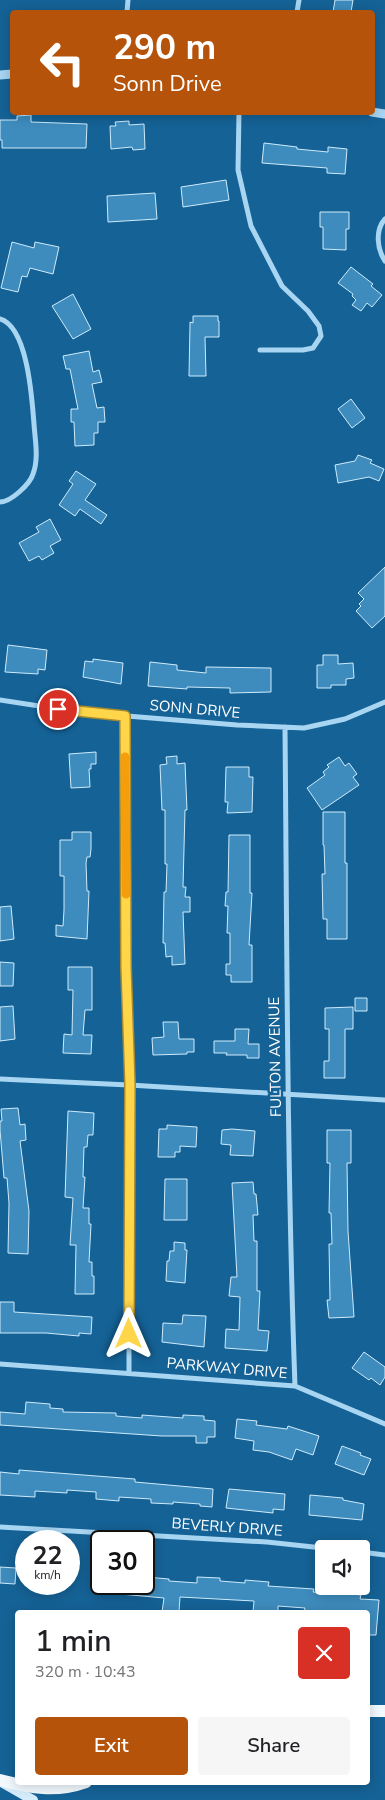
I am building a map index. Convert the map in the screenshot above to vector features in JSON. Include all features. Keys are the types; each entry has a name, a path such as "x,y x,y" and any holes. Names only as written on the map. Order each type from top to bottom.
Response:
{"main road":[{"path":"370,1711 385,1711"},
{"path":"0,1781 15,1784"},
{"path":"0,1781 33,1800"},
{"path":"21,1785 55,1789 78,1785"}],"street":[{"path":"239,115 238,170 251,226 282,286 308,311 319,326 321,336 313,348 303,350 260,350"},
{"path":"385,219 380,225 378,244 385,261"},
{"path":"0,319 4,320 16,334 30,378 36,461 33,476 16,496 5,502 0,502"},
{"name":"SONN DRIVE","path":"0,700 78,712 237,726 304,728 345,719 385,702"},
{"path":"125,716 126,967 130,1085 129,1373"},
{"name":"FULTON AVENUE","path":"285,727 288,1094 295,1386"},
{"path":"0,1080 130,1085 385,1100"},
{"name":"PARKWAY DRIVE","path":"0,1364 295,1386 385,1424"},
{"name":"BEVERLY DRIVE","path":"0,1526 268,1542 315,1547"},
{"path":"370,1553 385,1555"}],"building":[{"path":"335,0 353,0 351,10 333,10"},
{"path":"31,115 31,122 87,124 86,148 2,148 0,120 17,120 17,116"},
{"path":"129,121 129,125 144,124 145,149 133,150 132,147 111,149 110,126 116,126 115,122"},
{"path":"264,143 328,152 328,147 347,149 345,174 327,173 327,168 262,163"},
{"path":"226,180 229,200 183,207 181,187"},
{"path":"155,193 157,219 108,222 107,196"},
{"path":"320,212 349,212 349,229 346,229 346,250 323,249 323,227 320,227"},
{"path":"12,242 34,248 35,242 59,247 53,274 30,268 27,277 22,276 18,292 1,288"},
{"path":"351,267 373,284 371,286 382,295 372,307 367,303 361,311 352,305 356,300 352,296 353,294 338,283"},
{"path":"73,294 91,329 73,339 52,306"},
{"path":"193,316 218,316 219,337 205,337 206,376 189,376 190,322 193,323"},
{"path":"89,351 93,372 99,370 102,382 92,384 97,408 104,407 105,422 98,422 98,433 94,433 94,445 75,446 74,422 71,422 71,409 78,409 70,369 66,369 63,356"},
{"path":"351,399 365,418 352,428 338,409"},
{"path":"358,455 372,460 370,463 384,469 379,481 369,477 338,483 335,465 355,461"},
{"path":"76,471 96,484 85,500 107,515 101,524 80,509 75,516 59,505 73,484 69,481"},
{"path":"50,519 61,540 50,546 54,553 42,560 39,556 29,561 19,543 39,532 36,527"},
{"path":"385,567 385,616 372,628 356,611 364,599 358,593"},
{"path":"8,645 47,650 45,670 38,669 38,674 5,672"},
{"path":"323,655 338,655 338,664 353,663 354,678 346,679 346,685 331,685 331,688 317,688 317,665 323,665"},
{"path":"93,659 123,663 121,684 83,677 85,661 93,662"},
{"path":"150,662 177,665 177,670 206,673 206,667 271,668 271,692 230,693 230,688 187,687 187,689 148,686"},
{"path":"96,752 96,764 91,764 91,769 89,769 90,787 71,788 69,754"},
{"path":"177,756 177,764 185,763 187,810 185,810 183,887 186,887 185,897 190,897 190,912 183,912 185,964 172,965 172,956 166,957 165,943 163,943 164,892 166,892 167,864 165,864 165,810 162,810 160,765 167,764 166,757"},
{"path":"339,757 345,766 349,763 357,774 353,777 359,785 322,810 307,788 325,775 323,772 329,767 327,765"},
{"path":"226,767 249,767 249,777 253,777 252,812 227,813 228,802 225,802"},
{"path":"323,812 345,812 347,939 327,939 327,919 323,919 322,874 325,874"},
{"path":"72,832 91,832 90,857 87,857 86,863 87,891 89,891 87,939 56,936 56,925 63,926 64,910 64,876 60,876 60,840 72,840"},
{"path":"229,835 250,835 250,893 252,893 249,945 252,945 252,982 231,982 231,975 226,975 226,964 230,964 230,933 227,933 228,906 225,906 226,892 228,892"},
{"path":"11,906 14,939 0,941 0,907"},
{"path":"0,962 14,963 13,986 0,986"},
{"path":"68,967 92,967 92,1010 85,1010 83,1035 92,1035 91,1054 63,1053 64,1034 72,1035 73,990 68,990"},
{"path":"355,998 367,998 367,1011 355,1011"},
{"path":"13,1006 15,1039 0,1041 0,1007"},
{"path":"353,1007 353,1029 345,1029 345,1078 324,1078 324,1061 329,1061 329,1029 325,1029 325,1008"},
{"path":"163,1022 178,1022 179,1039 194,1039 194,1052 153,1055 152,1038 164,1037"},
{"path":"235,1029 249,1029 248,1044 259,1044 259,1058 247,1058 247,1055 214,1053 214,1041 235,1041"},
{"path":"18,1108 20,1125 25,1124 26,1140 20,1141 29,1211 28,1254 8,1253 9,1203 7,1178 4,1178 0,1121 2,1121 1,1109"},
{"path":"68,1111 94,1113 93,1135 88,1135 87,1147 84,1147 83,1208 89,1208 89,1224 91,1224 89,1262 92,1262 94,1294 75,1294 76,1245 70,1245 73,1198 65,1197"},
{"path":"167,1125 197,1127 196,1147 180,1146 180,1152 175,1152 175,1157 158,1157 159,1129 167,1129"},
{"path":"222,1130 255,1131 253,1156 230,1155 231,1145 221,1144"},
{"path":"327,1130 351,1130 351,1163 347,1163 348,1231 354,1317 329,1318 327,1300 330,1300 329,1244 332,1244 331,1213 329,1213 330,1163 327,1163"},
{"path":"165,1179 187,1179 187,1220 164,1220"},
{"path":"253,1182 258,1215 253,1215 254,1241 257,1241 257,1291 260,1291 258,1330 269,1331 267,1351 225,1348 226,1329 239,1330 240,1297 229,1296 231,1277 237,1277 232,1183"},
{"path":"174,1242 185,1243 185,1250 187,1250 185,1283 166,1281 167,1261 169,1261 170,1251 174,1251"},
{"path":"0,1302 14,1302 14,1312 92,1317 91,1334 79,1333 79,1336 46,1333 0,1333"},
{"path":"183,1315 206,1316 204,1347 162,1342 163,1323 182,1324"},
{"path":"364,1352 385,1367 385,1377 380,1385 352,1368"},
{"path":"26,1402 50,1404 50,1408 63,1409 63,1412 116,1413 116,1416 142,1418 142,1415 183,1418 183,1415 204,1416 204,1420 215,1421 215,1437 207,1437 207,1443 196,1443 196,1436 162,1436 0,1425 0,1412 25,1414"},
{"path":"237,1419 257,1421 256,1425 287,1429 288,1426 319,1436 313,1455 296,1449 292,1460 269,1452 253,1450 254,1441 235,1438"},
{"path":"342,1446 371,1459 364,1475 335,1464"},
{"path":"19,1470 135,1479 135,1482 213,1489 212,1507 173,1502 173,1504 151,1503 151,1499 119,1497 119,1501 96,1499 96,1492 67,1490 67,1493 35,1491 35,1497 0,1495 0,1472 19,1474"},
{"path":"229,1489 285,1494 284,1510 273,1509 273,1513 226,1508"},
{"path":"310,1495 343,1498 343,1500 364,1504 362,1520 309,1515"},
{"path":"0,1567 15,1568 15,1584 0,1583"},
{"path":"197,1577 220,1578 220,1581 245,1583 245,1580 269,1582 268,1586 314,1589 315,1595 361,1595 360,1599 379,1600 376,1635 370,1635 370,1610 304,1610 305,1608 278,1606 278,1610 253,1610 254,1601 180,1597 179,1610 162,1610 164,1598 131,1595 155,1595 155,1578 197,1583"}],"slow traffic":[{"path":"125,757 126,894"}],"route":[{"path":"58,709 125,716 126,967 130,1085 129,1334"}]}
